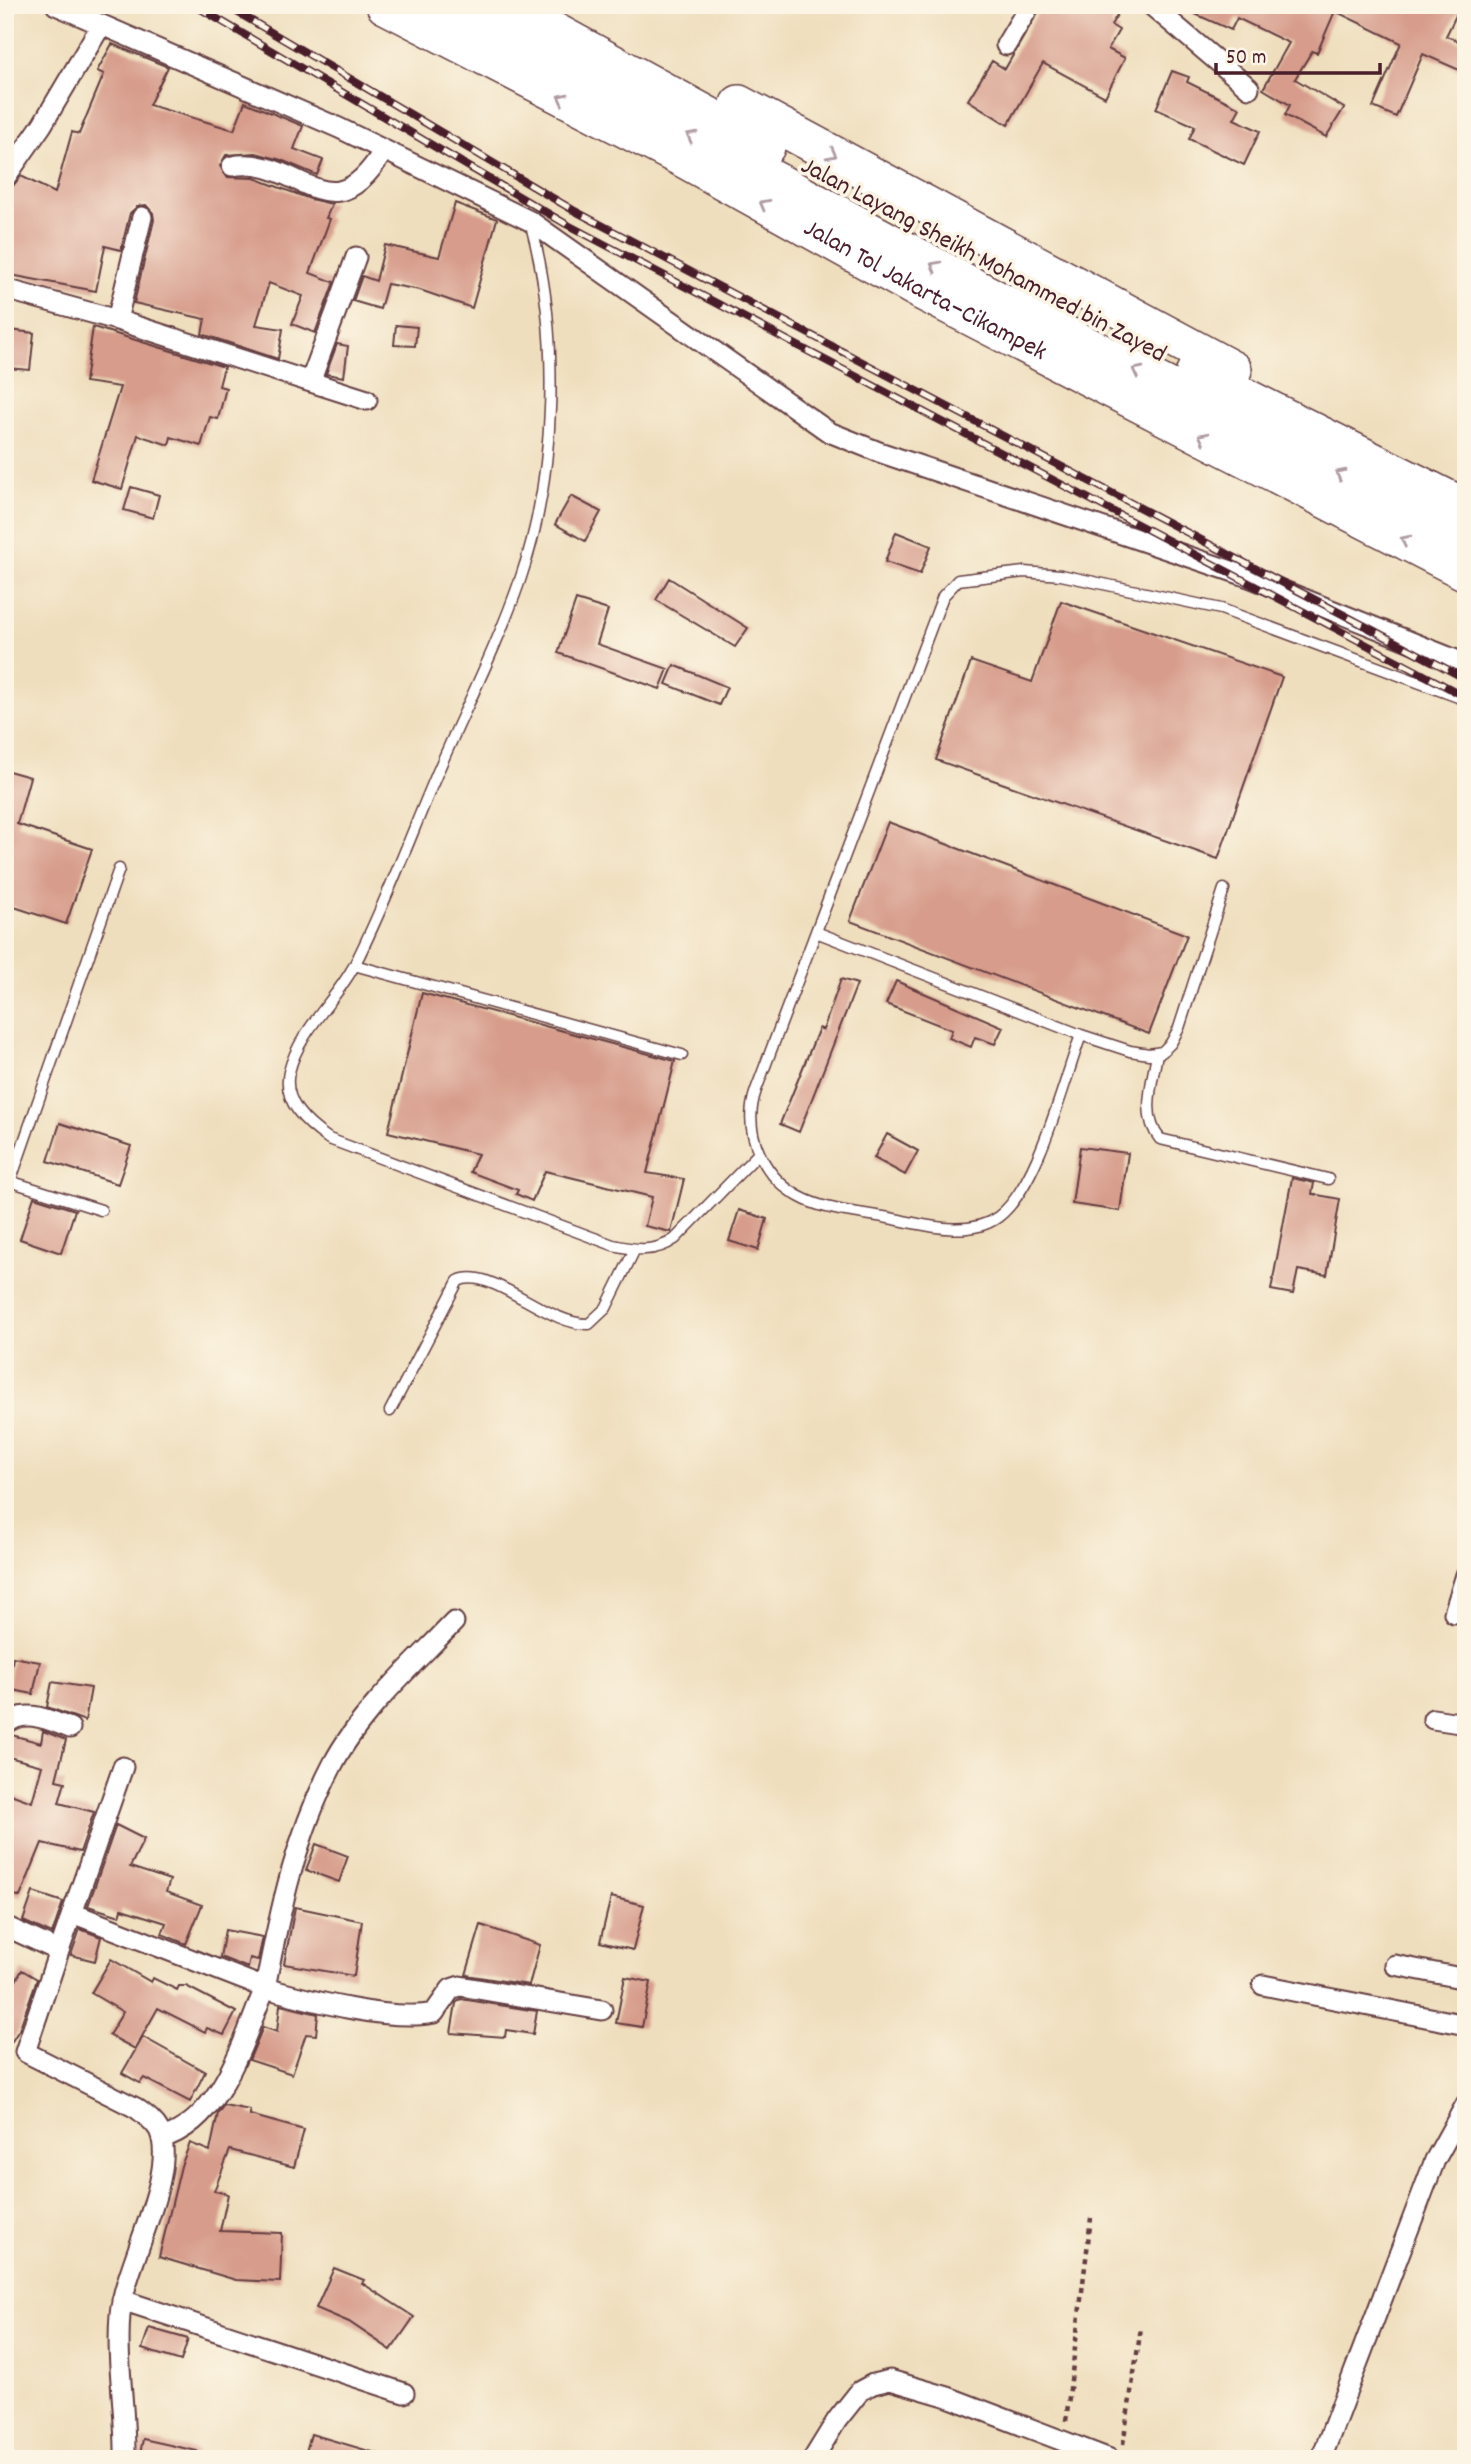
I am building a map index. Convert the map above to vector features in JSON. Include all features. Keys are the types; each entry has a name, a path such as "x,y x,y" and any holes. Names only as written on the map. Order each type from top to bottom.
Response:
{"highway":[{"name":"Jalan Tol Jakarta–Cikampek","path":"385,5 487,61 686,160 925,293 1466,572"},
{"name":"Jalan Layang Sheikh Mohammed bin Zayed","path":"448,5 998,300 1466,539"},
{"name":"Jalan Layang Sheikh Mohammed bin Zayed","path":"506,5 1008,278 1466,508"},
{"path":"556,5 1314,415 1466,487"}],"street":[{"path":"56,5 100,27 384,150 530,221 829,432 879,452 1249,577 1466,664"},
{"path":"1006,45 1030,5"},
{"path":"1151,5 1249,88"},
{"path":"5,178 43,125 100,27"},
{"path":"232,166 256,166 323,189 343,192 369,175 384,150"},
{"path":"117,320 142,217"},
{"path":"311,380 356,257"},
{"path":"5,289 117,320 367,400"},
{"path":"1454,1613 1466,1575"},
{"path":"162,2138 184,2130 211,2100 228,2074 265,1988 289,1870 333,1763 382,1699 454,1622"},
{"path":"5,1725 16,1717 27,1715 70,1728"},
{"path":"1433,1718 1466,1724"},
{"path":"123,1767 25,2052 136,2108 151,2120 162,2138 159,2189 137,2246 122,2300 119,2336 125,2459"},
{"path":"72,1913 265,1988 327,2003 393,2013 434,2013 451,1989 460,1986 602,2010"},
{"path":"5,1926 59,1951"},
{"path":"1395,1965 1466,1979"},
{"path":"1263,1985 1466,2025"},
{"path":"1321,2459 1435,2161 1466,2104"},
{"path":"122,2300 404,2393"},
{"path":"813,2459 837,2420 860,2391 890,2380 948,2398 1063,2443 1116,2452"}],"lane":[{"path":"530,221 541,263 550,372 543,484 520,579 354,965 307,1034 289,1071 290,1097 306,1121 330,1139 613,1245 635,1249 662,1247 675,1240 759,1153"},
{"path":"1081,1035 1030,1177 1008,1209 987,1223 958,1228 936,1227 808,1202 779,1181 759,1153 750,1125 751,1104 943,596 958,580 1024,572 1061,575 1221,609 1466,700"},
{"path":"101,1210 8,1181 119,869"},
{"path":"816,932 1081,1035 1142,1054 1157,1054 1171,1043 1179,1028 1224,889"},
{"path":"354,965 682,1055"},
{"path":"1157,1054 1149,1111 1151,1126 1160,1139 1328,1179"},
{"path":"390,1411 458,1281 473,1277 484,1279 560,1319 589,1324 606,1308 635,1249"}],"path":[{"path":"1063,2443 1091,2218"},
{"path":"1116,2452 1141,2328"}],"building":[{"path":"1042,5 1123,5 1111,25 1119,30 1108,49 1125,58 1105,97 1043,63 1008,125 968,100 992,61 1005,69"},
{"path":"1175,5 1461,5 1446,36 1466,44 1466,73 1423,54 1396,117 1373,107 1401,43 1335,11 1317,53 1312,51 1295,79 1344,108 1326,137 1285,115 1290,105 1263,89 1289,43 1237,18 1231,30"},
{"path":"112,44 168,67 149,105 234,130 245,102 303,126 294,149 323,160 317,175 256,153 226,155 220,166 227,177 254,178 310,199 332,204 326,218 330,219 310,273 334,282 315,333 292,324 303,296 269,283 256,325 283,329 278,359 202,334 205,319 134,303 154,220 153,213 146,205 138,206 130,213 121,250 105,246 96,291 5,274 5,195 21,176 55,193 72,132 79,134 104,74 97,71"},
{"path":"1172,71 1189,77 1187,82 1240,108 1234,119 1260,131 1244,165 1189,139 1195,126 1156,109"},
{"path":"455,203 497,219 472,308 420,290 387,284 380,309 353,301 362,276 376,281 385,245 439,257"},
{"path":"396,325 417,327 415,346 394,345"},
{"path":"93,327 224,367 219,386 226,388 218,419 210,417 201,446 171,437 169,445 138,435 122,489 91,480 120,387 85,382"},
{"path":"9,330 34,333 30,370 6,368"},
{"path":"337,344 348,346 344,377 326,374"},
{"path":"131,487 159,495 153,518 124,510"},
{"path":"571,496 601,512 585,541 555,524"},
{"path":"896,532 931,546 920,574 885,562"},
{"path":"669,578 748,628 735,647 656,600"},
{"path":"576,600 608,610 597,644 668,669 660,689 558,653"},
{"path":"1061,601 1282,677 1218,859 936,760 971,661 1032,682"},
{"path":"674,665 727,687 719,705 666,684"},
{"path":"5,770 30,777 17,824 92,849 66,924 5,904"},
{"path":"888,822 1187,935 1149,1034 850,921"},
{"path":"841,979 857,984 799,1132 780,1124 819,1028 823,1030"},
{"path":"896,981 1003,1027 995,1044 975,1037 971,1047 949,1038 952,1030 886,1004"},
{"path":"422,993 675,1061 647,1173 684,1179 671,1232 645,1226 652,1197 545,1171 532,1201 516,1194 518,1190 470,1172 478,1154 388,1132"},
{"path":"60,1123 131,1146 118,1184 48,1161"},
{"path":"887,1134 918,1151 905,1175 874,1158"},
{"path":"1080,1147 1128,1153 1120,1211 1072,1204"},
{"path":"1292,1178 1314,1183 1312,1194 1340,1199 1327,1275 1298,1270 1293,1294 1271,1290"},
{"path":"34,1197 75,1210 61,1253 20,1239"},
{"path":"739,1210 767,1219 758,1250 729,1241"},
{"path":"13,1657 40,1662 33,1694 8,1689"},
{"path":"52,1682 91,1688 85,1721 47,1707"},
{"path":"43,1731 66,1740 56,1780 65,1782 59,1803 94,1812 80,1852 42,1843 20,1897 5,1891 5,1849 13,1831 5,1828 5,1792 32,1802 42,1766 5,1756 5,1737 12,1735 41,1743"},
{"path":"116,1825 144,1839 130,1867 170,1880 166,1892 202,1905 186,1944 162,1934 166,1923 122,1909 120,1916 88,1906"},
{"path":"316,1844 348,1856 339,1882 306,1870"},
{"path":"33,1892 63,1902 52,1934 23,1921"},
{"path":"611,1897 644,1905 633,1950 600,1942"},
{"path":"295,1907 362,1921 354,1976 284,1964"},
{"path":"481,1925 540,1945 529,1985 466,1975"},
{"path":"80,1929 101,1937 95,1961 71,1955"},
{"path":"225,1930 263,1937 258,1960 250,1958 248,1968 220,1957"},
{"path":"111,1959 151,1982 153,1978 177,1990 179,1986 186,1986 236,2012 224,2035 207,2028 205,2032 158,2008 135,2049 109,2035 123,2012 91,1993"},
{"path":"22,1970 37,1979 19,2030 5,2052 5,2000"},
{"path":"625,1977 651,1982 642,2027 616,2023"},
{"path":"461,1999 537,2011 533,2034 506,2030 505,2037 451,2033 456,2003"},
{"path":"280,2005 318,2014 316,2035 306,2034 292,2074 249,2060 263,2027 277,2032"},
{"path":"143,2037 205,2072 190,2102 144,2078 140,2083 122,2073"},
{"path":"224,2105 250,2110 250,2115 304,2130 294,2167 230,2150 214,2191 228,2194 220,2231 282,2233 280,2282 236,2280 159,2257 181,2166 190,2143 210,2151 218,2113"},
{"path":"334,2268 364,2280 362,2283 414,2317 391,2350 349,2322 316,2308"},
{"path":"149,2328 188,2339 181,2361 142,2349"},
{"path":"311,2434 379,2454 379,2459 304,2459"},
{"path":"143,2439 197,2451 196,2459 139,2459"}],"railway":[{"path":"194,5 566,224 1466,697"},
{"path":"225,5 573,210 1466,679"}]}
